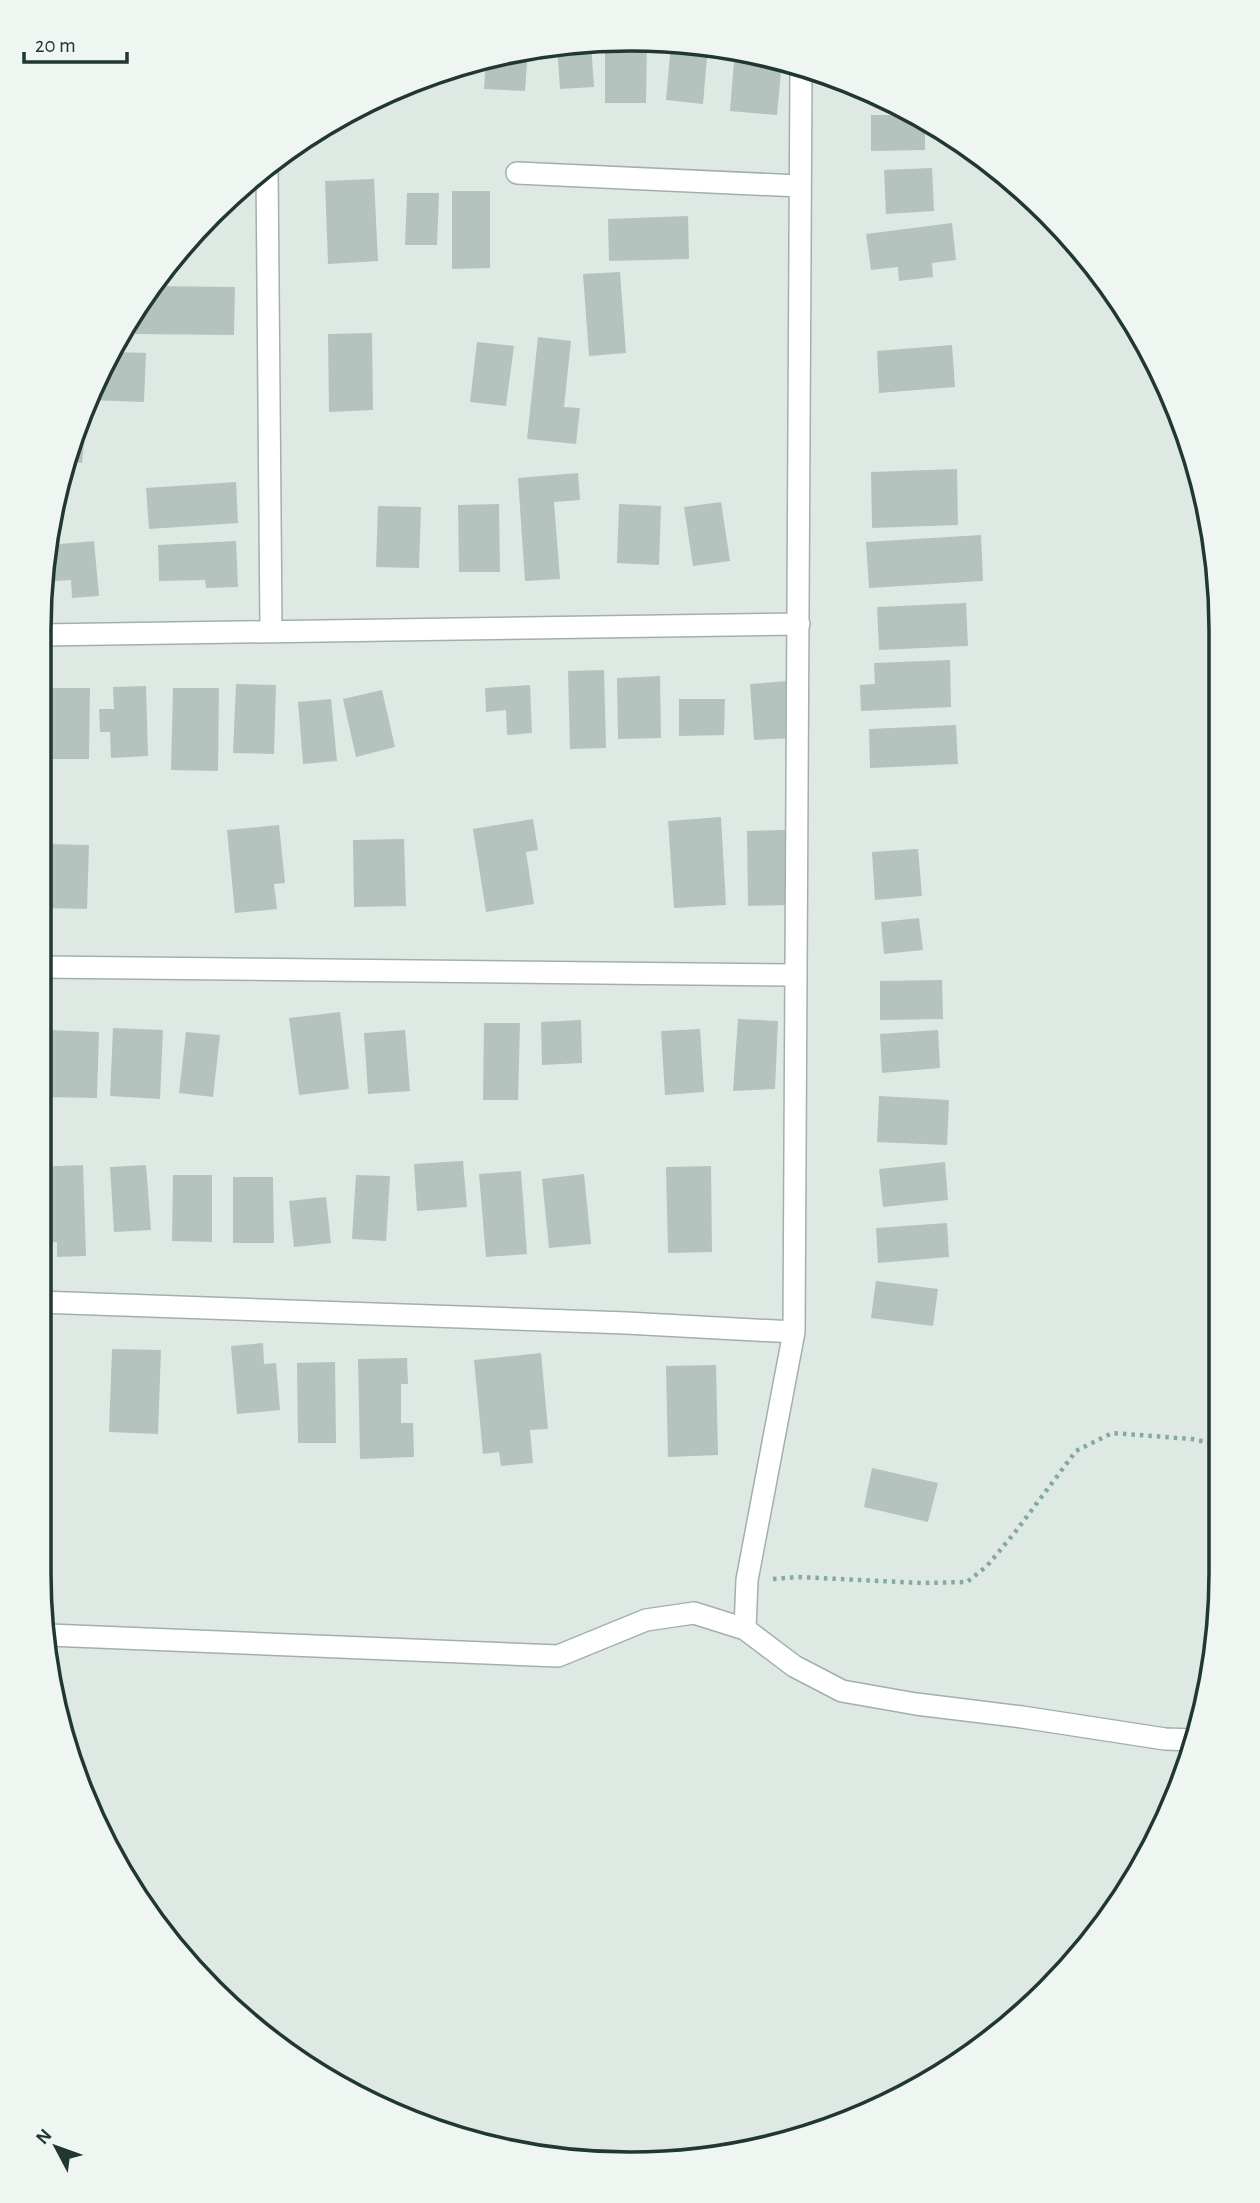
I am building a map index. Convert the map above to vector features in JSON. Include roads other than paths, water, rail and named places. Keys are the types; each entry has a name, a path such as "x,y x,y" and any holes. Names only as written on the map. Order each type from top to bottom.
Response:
{"street":[{"path":"745,1629 747,1580 794,1332 800,76"},
{"path":"517,173 799,186"},
{"path":"267,178 271,631"},
{"path":"51,635 799,624"},
{"path":"51,967 796,975"},
{"path":"51,1302 626,1323 794,1332"},
{"path":"55,1635 558,1656 646,1620 694,1613 745,1629 794,1666 842,1690 915,1704 1185,1740"}]}
